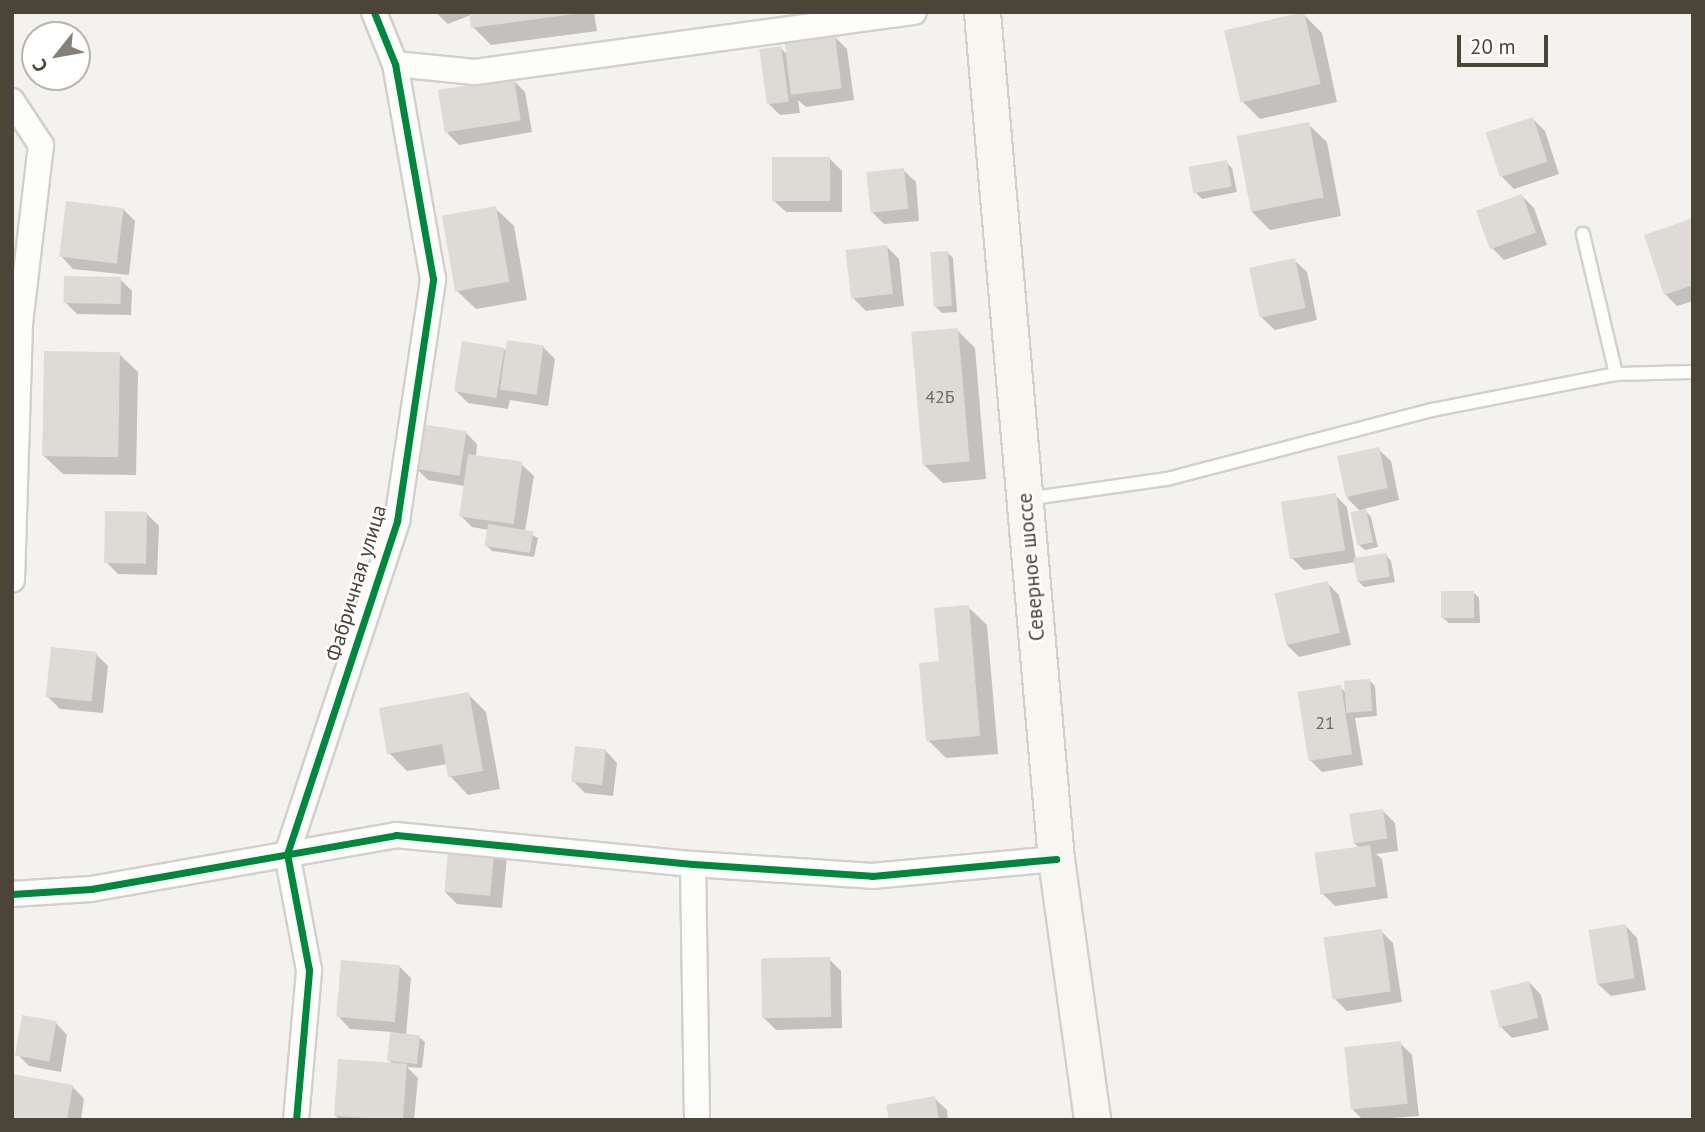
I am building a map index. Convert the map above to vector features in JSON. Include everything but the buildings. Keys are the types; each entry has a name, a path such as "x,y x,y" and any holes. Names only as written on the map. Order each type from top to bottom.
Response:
{"main road":[{"name":"Северное шоссе","path":"982,12 1056,859 1092,1120"}],"street":[{"name":"Фабричная улица","path":"296,1120 309,970 287,854 397,521 433,279 395,64 374,12"},
{"path":"395,64 475,72 914,12"},
{"path":"12,101 41,145 20,324 12,580"},
{"path":"12,894 91,888 396,835 693,864 872,876 1056,859"},
{"path":"693,864 697,1120"}],"lane":[{"path":"1583,234 1616,374"},
{"path":"1026,499 1167,479 1432,410 1616,374 1693,372"}],"cycle path":[{"path":"296,1120 309,970 287,854 397,521 433,279 395,64 374,12"},
{"path":"12,894 91,889 396,835 693,864 872,876 1056,859"}]}
